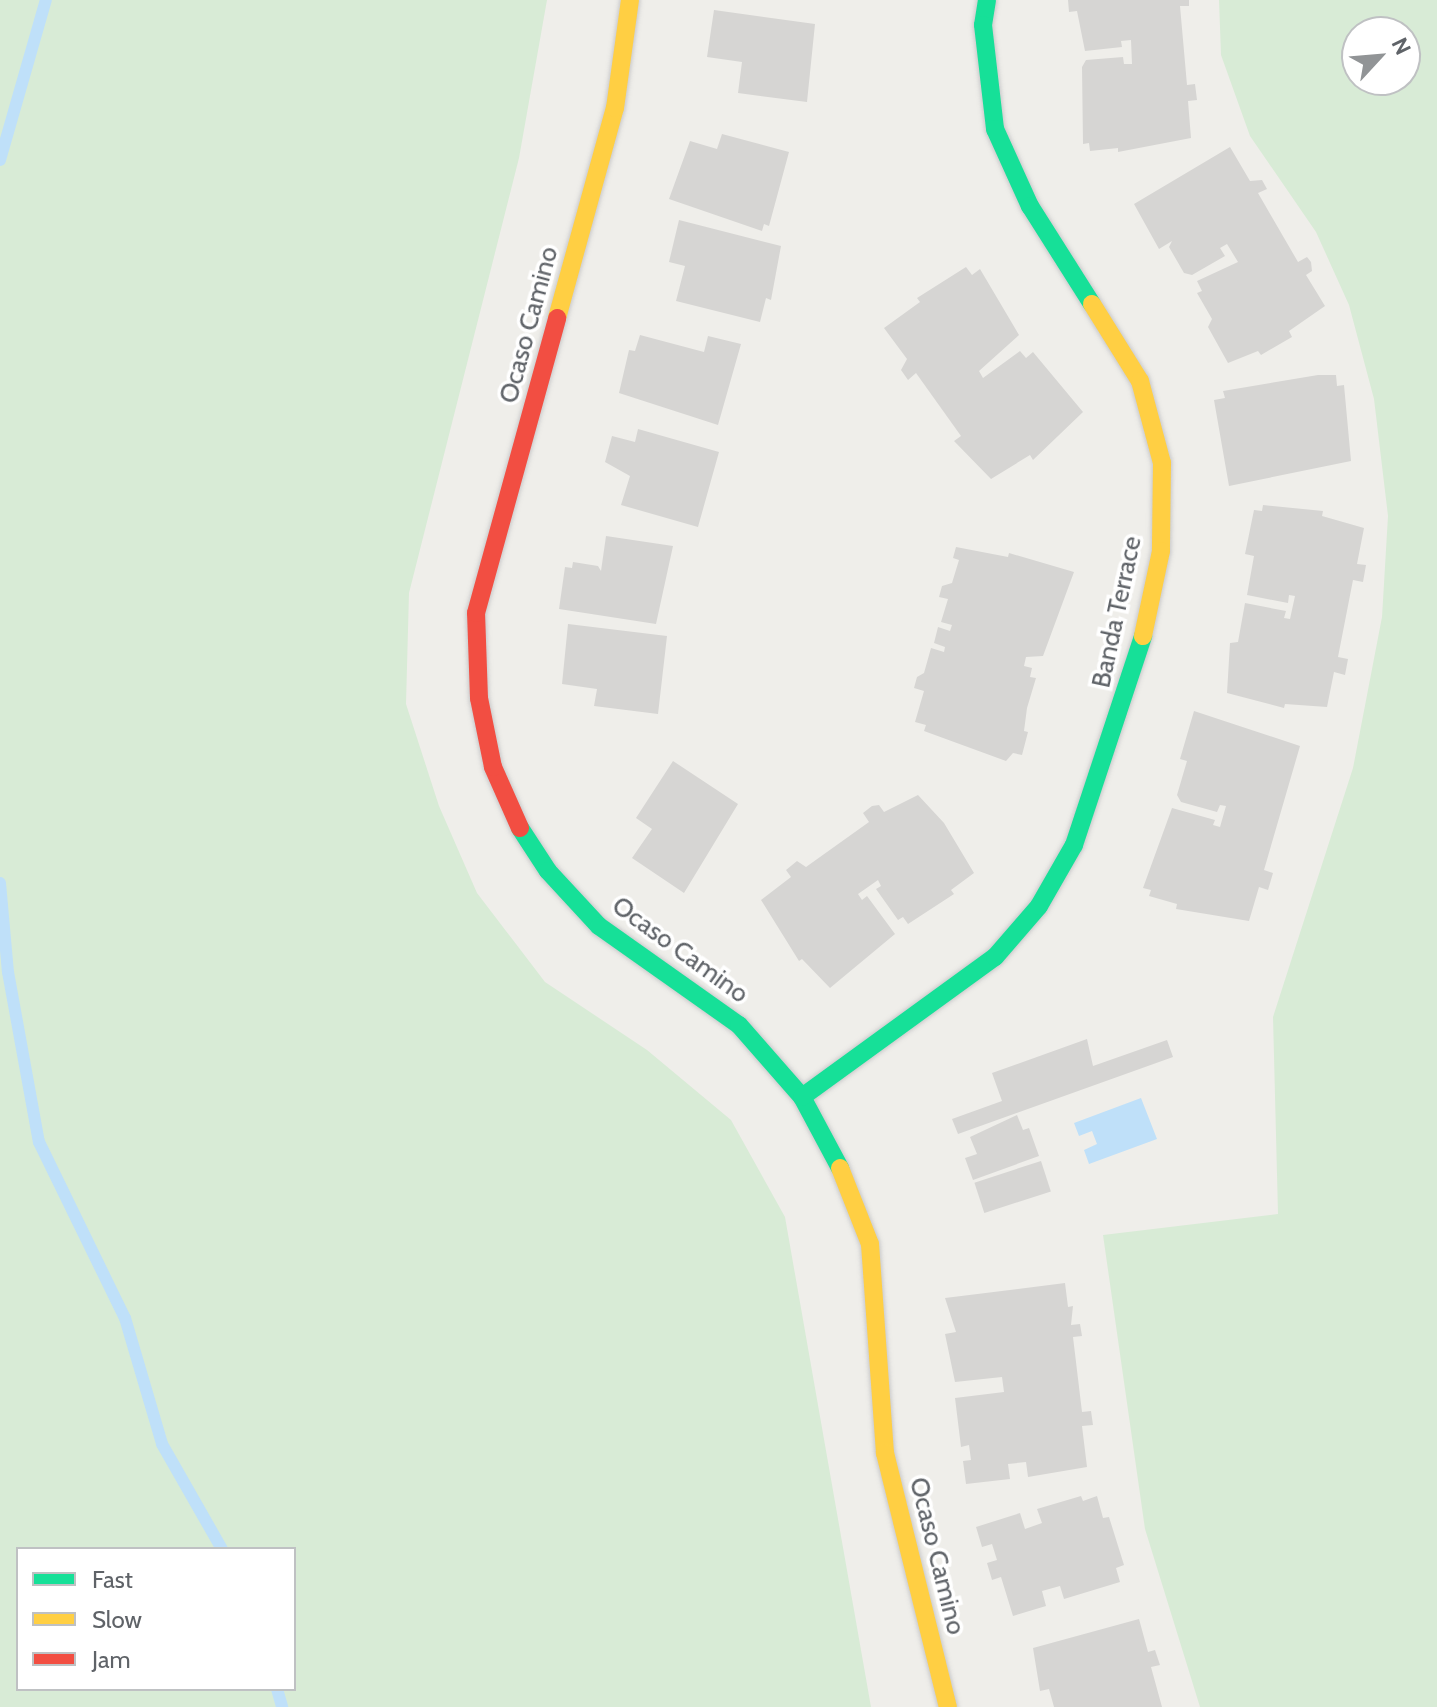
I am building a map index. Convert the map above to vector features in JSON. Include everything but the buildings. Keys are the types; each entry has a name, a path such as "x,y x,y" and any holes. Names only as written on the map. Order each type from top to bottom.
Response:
{"street":[{"name":"Ocaso Camino","path":"630,0 615,108 476,613 479,698 493,767 520,828 548,871 599,926 739,1025 802,1097 841,1169 870,1244 885,1453 948,1707"},
{"name":"Banda Terrace","path":"802,1097 995,957 1039,906 1074,845 1136,669 1161,551 1162,463 1140,381 1030,206 995,129 983,25 987,0"}],"green space":[{"path":"0,0 547,0 519,158 409,593 406,704 439,806 477,893 545,982 647,1050 731,1120 785,1217 871,1707 0,1707"},
{"path":"1219,0 1437,0 1437,1707 1200,1707 1145,1529 1103,1235 1278,1214 1273,1017 1353,768 1382,617 1388,516 1374,399 1349,305 1316,232 1250,136 1221,55"}],"water":[{"path":"1141,1098 1157,1139 1089,1164 1084,1150 1097,1144 1092,1131 1079,1136 1074,1123"}],"waterway":[{"path":"0,160 46,0"},
{"path":"0,883 8,972 39,1142 125,1318 162,1444 221,1547"},
{"path":"278,1691 282,1707"}],"traffic: fast":[{"path":"987,0 983,25 995,129 1030,206 1092,304"},
{"path":"802,1097 995,957 1039,906 1074,845 1143,636"},
{"path":"520,828 548,871 599,926 739,1025 802,1097 840,1168"}],"traffic: slow":[{"path":"557,318 615,108 630,0"},
{"path":"1092,304 1140,381 1162,463 1161,551 1143,636"},
{"path":"840,1168 870,1244 885,1453 948,1707"}],"traffic: jam":[{"path":"520,828 493,767 479,698 476,613 557,318"}]}
